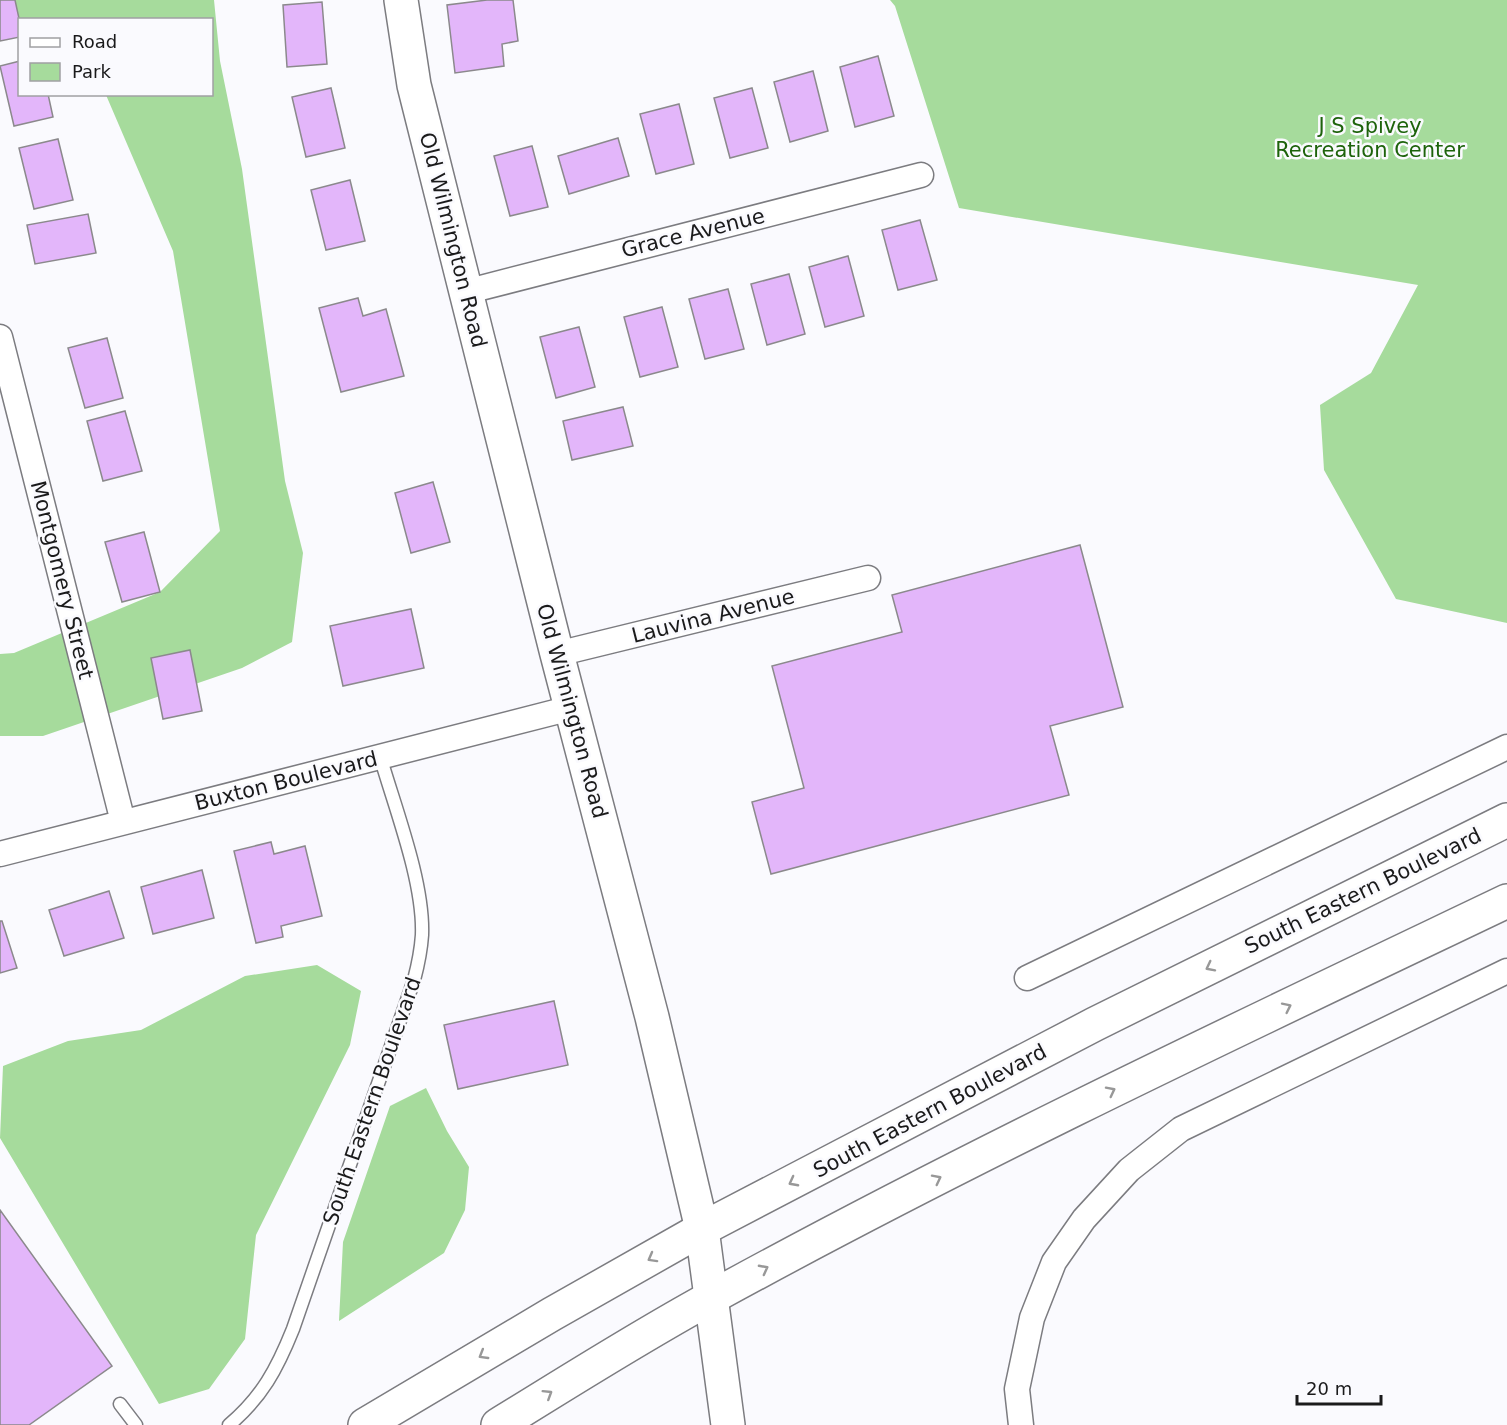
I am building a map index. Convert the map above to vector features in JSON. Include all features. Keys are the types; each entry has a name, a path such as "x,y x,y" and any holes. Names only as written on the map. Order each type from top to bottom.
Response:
{"main road":[{"name":"Old Wilmington Road","path":"402,0 414,85 557,654 652,1017 702,1229 728,1425"},
{"name":"South Eastern Boulevard","path":"365,1425 552,1314 702,1229 1095,1024 1507,820"},
{"path":"498,1425 597,1363 712,1296 919,1188 1126,1083 1507,901"}],"street":[{"name":"Grace Avenue","path":"465,292 921,175"},
{"name":"Montgomery Street","path":"0,337 123,822"},
{"name":"Lauvina Avenue","path":"557,654 868,578"},
{"name":"Buxton Boulevard","path":"0,854 571,708"},
{"path":"1027,978 1507,747"},
{"path":"1021,1425 1017,1389 1019,1379 1032,1318 1054,1262 1084,1220 1129,1170 1181,1129 1507,971"}],"lane":[{"name":"South Eastern Boulevard","path":"229,1425 264,1389 279,1364 294,1329 414,980 420,953 420,910 415,880 380,756"},
{"path":"120,1404 136,1425"}],"green space":[{"path":"0,0 214,0 220,61 242,169 285,481 303,553 292,642 242,668 43,736 0,736 0,654 14,653 160,592 220,531 173,251 106,96 213,96 213,18 18,18 0,11"},
{"name":"J S Spivey Recreation Center","path":"890,0 1507,0 1507,623 1396,599 1324,470 1320,405 1371,373 1418,285 959,208 895,6"},
{"path":"317,965 361,991 350,1045 256,1235 245,1339 209,1389 159,1404 0,1138 3,1066 68,1041 141,1030 245,976"},
{"path":"426,1088 447,1131 469,1167 465,1210 444,1253 339,1321 343,1242 390,1106"}],"building":[{"path":"0,0 15,0 19,18 18,37 0,41"},
{"path":"487,0 513,0 518,41 502,44 504,66 455,73 447,5"},
{"path":"322,2 327,64 287,67 283,5"},
{"path":"878,56 894,116 855,127 840,67"},
{"path":"18,62 18,96 48,96 53,117 14,126 0,66"},
{"path":"813,71 828,131 790,142 774,82"},
{"path":"331,88 345,148 306,157 292,97"},
{"path":"752,88 768,148 730,158 714,98"},
{"path":"679,104 694,164 656,174 640,114"},
{"path":"618,138 629,176 569,194 558,156"},
{"path":"58,139 73,200 34,209 19,148"},
{"path":"532,146 548,207 510,216 494,156"},
{"path":"350,180 365,241 326,250 311,190"},
{"path":"88,214 96,253 35,264 27,225"},
{"path":"920,220 937,280 898,290 882,230"},
{"path":"848,256 864,316 825,327 809,267"},
{"path":"789,274 805,334 767,345 751,284"},
{"path":"728,289 744,349 705,359 689,299"},
{"path":"358,298 363,316 386,309 404,376 341,392 319,308"},
{"path":"662,307 678,367 640,377 624,317"},
{"path":"579,327 595,387 556,398 540,337"},
{"path":"107,338 123,398 85,408 68,348"},
{"path":"623,407 633,446 572,460 563,421"},
{"path":"125,411 142,471 103,481 87,421"},
{"path":"433,482 450,542 411,553 395,493"},
{"path":"144,532 160,592 122,602 105,542"},
{"path":"1080,545 1123,707 1050,726 1069,795 771,874 752,802 804,788 772,666 902,632 892,595"},
{"path":"411,609 424,668 343,686 330,626"},
{"path":"190,650 202,711 163,719 151,658"},
{"path":"271,842 274,854 305,846 322,916 281,926 283,937 256,943 234,851"},
{"path":"202,870 214,918 153,934 141,887"},
{"path":"109,891 124,938 64,956 49,910"},
{"path":"0,921 2,921 17,968 0,973"},
{"path":"554,1001 568,1065 458,1089 444,1025"},
{"path":"0,1210 112,1366 29,1425 0,1425"}]}
